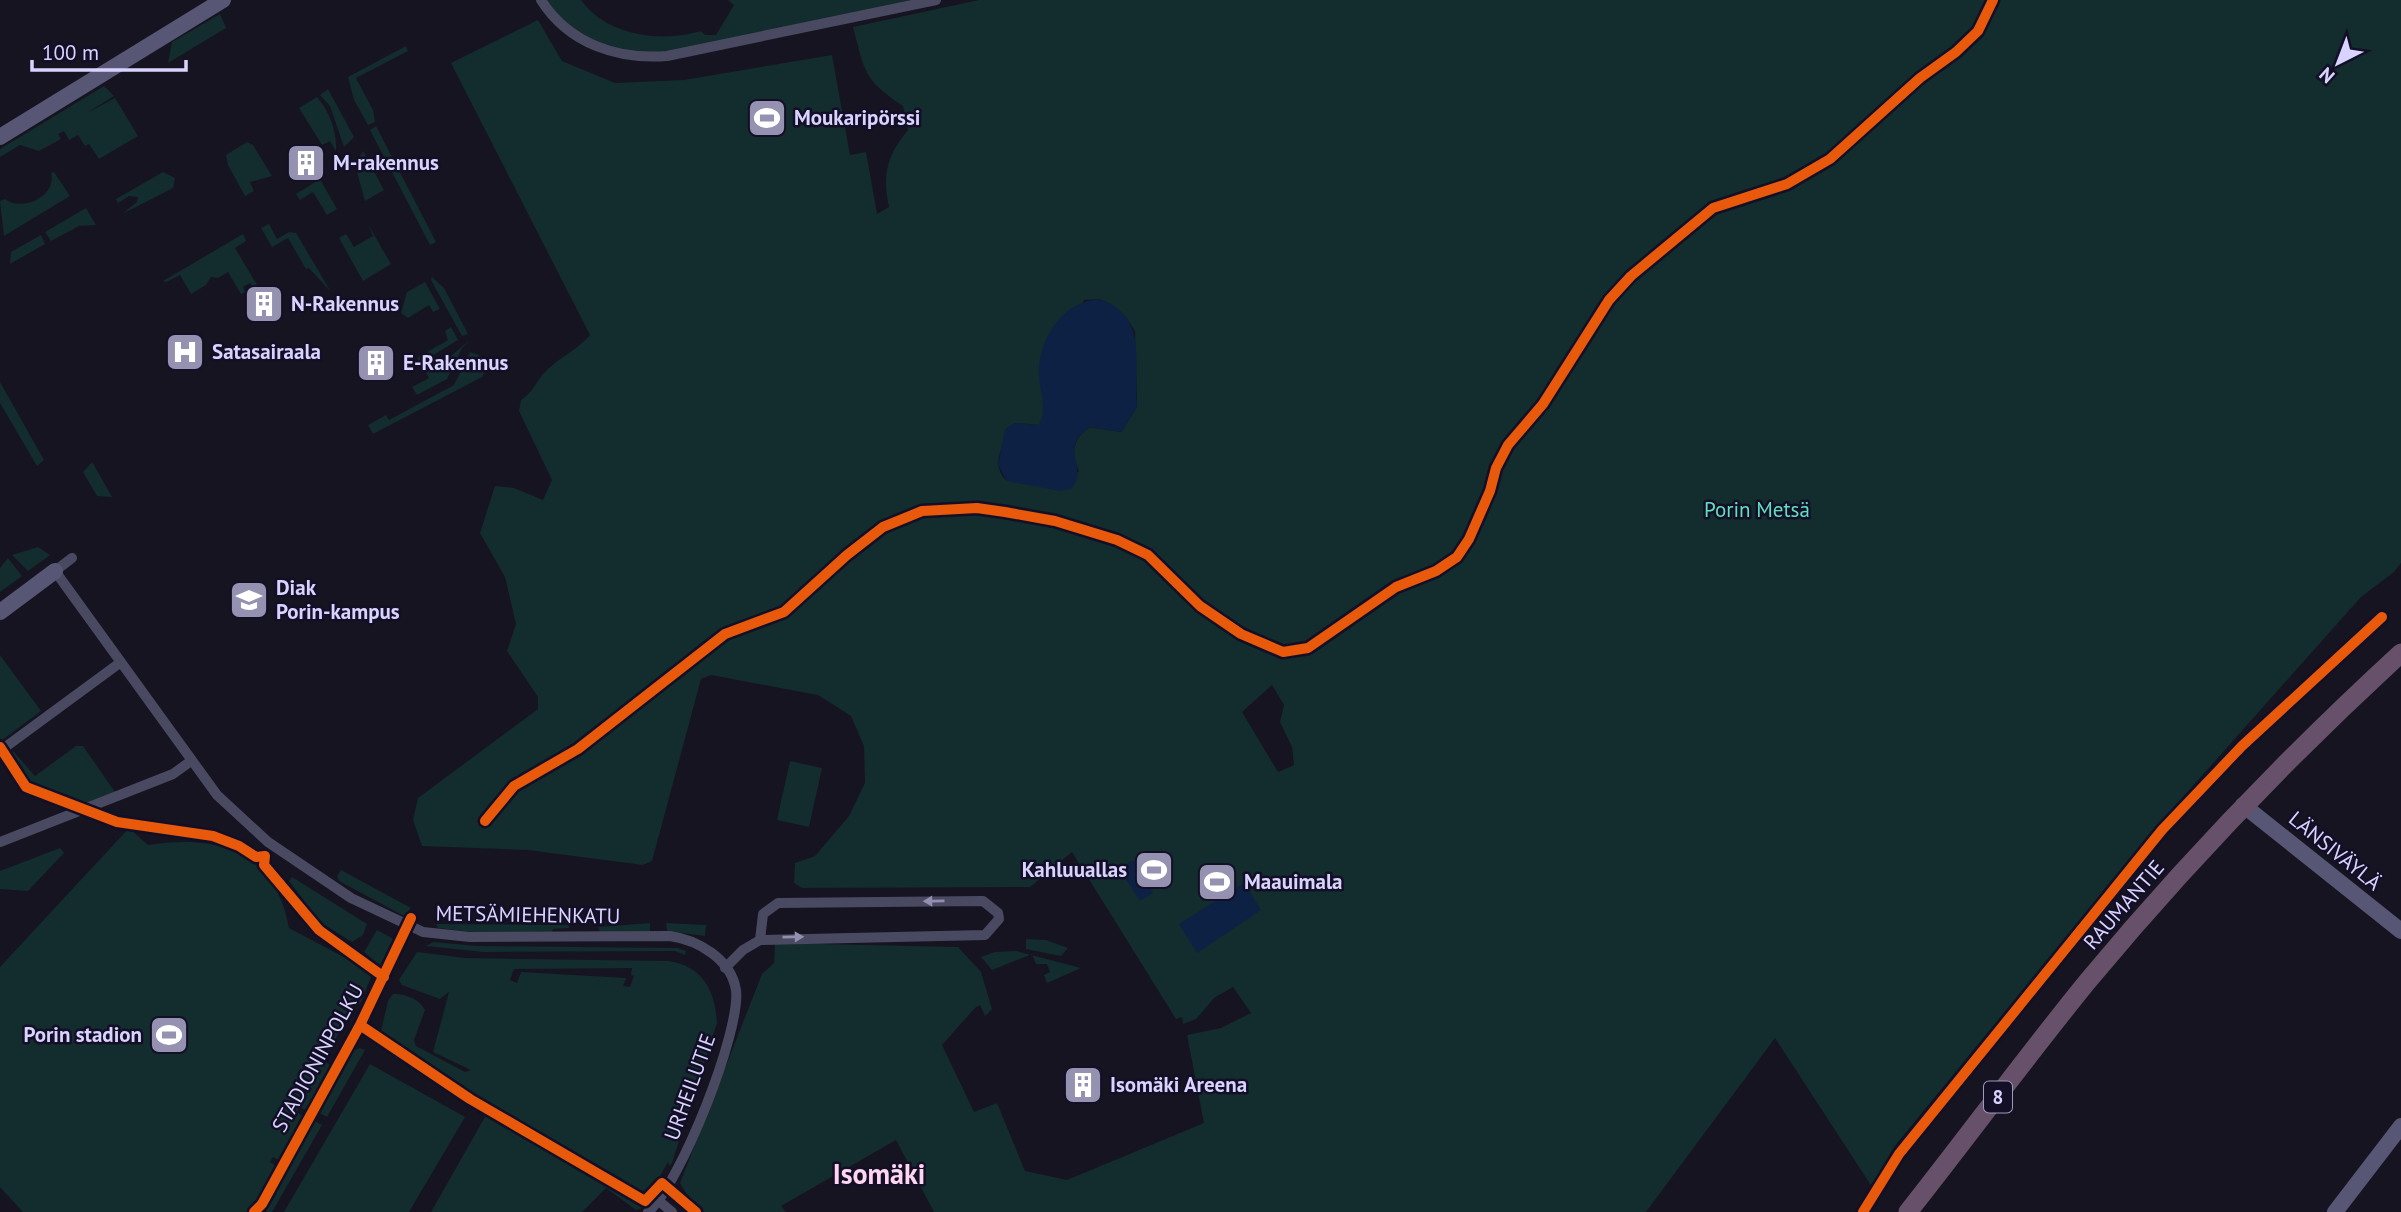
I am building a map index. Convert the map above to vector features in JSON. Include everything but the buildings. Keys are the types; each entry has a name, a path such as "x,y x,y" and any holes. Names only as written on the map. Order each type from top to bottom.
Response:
{"highway":[{"name":"RAUMANTIE","path":"1908,1212 2087,983 2243,805 2401,653"}],"main road":[{"path":"0,137 201,6 223,0"},
{"path":"0,612 55,571"},
{"name":"LÄNSIVÄYLÄ","path":"2243,805 2401,931"},
{"path":"2335,1212 2401,1126"}],"street":[{"path":"541,0 561,25 577,36 616,54 639,58 681,53 936,0"},
{"path":"55,571 72,558"},
{"name":"METSÄMIEHENKATU","path":"55,571 191,761 238,817 268,842 351,898 406,927 423,932 470,937 670,936 704,947 725,968"},
{"path":"0,751 121,663"},
{"path":"0,842 173,774 191,761"},
{"path":"725,968 743,950 760,940 985,935 999,919 998,913 983,901 778,903 762,914 760,940"},
{"name":"URHEILUTIE","path":"648,1212 659,1201 683,1161 733,1025 736,990 725,968"},
{"path":"659,1201 672,1212"}],"green space":[{"path":"541,0 581,0 605,22 620,29 636,34 669,36 701,31 705,35 716,35 734,5 728,0 930,0 639,58 577,36"},
{"name":"Porin Metsä","path":"979,0 2401,0 2401,563 2394,572 2361,597 2158,825 1894,1147 1872,1187 1775,1038 1646,1212 934,1212 896,1140 781,1206 786,1212 704,1212 689,1198 680,1183 762,974 774,963 775,943 958,947 981,972 992,1009 985,1016 980,1005 975,1008 942,1045 974,1112 997,1103 1025,1171 1067,1180 1204,1123 1187,1035 1221,1028 1251,1013 1233,987 1214,998 1196,1019 1183,1024 1182,1017 1176,1019 1072,852 1030,887 802,888 794,883 795,863 815,856 849,816 865,783 864,746 851,716 818,695 711,675 701,679 652,861 643,865 528,850 422,846 413,820 418,798 538,709 538,697 507,651 516,624 505,577 480,533 495,486 514,488 543,500 552,480 519,411 521,400 549,368 590,335 451,63 538,20 562,61 615,83 684,80 832,55 850,155 866,152 877,214 889,207 886,185 888,166 895,148 908,130 903,106 880,89 868,73 853,27","holes":["1099,299 1120,312 1135,332 1137,407 1121,432 1090,427 1080,436 1074,453 1079,472 1007,481 999,467 1003,445 1015,423 1039,425 1045,412 1044,403 1084,300","1272,685 1284,705 1280,722 1292,747 1294,765 1278,772 1242,712"]},
{"path":"220,14 226,28 168,63 172,42"},
{"path":"406,46 408,51 356,78 373,110 375,122 368,125 354,100 348,77"},
{"path":"104,86 114,96 87,113 115,98 138,136 99,159 89,144 85,146 78,135 69,140 64,131 58,134 61,139 39,151 20,145 0,157 0,149"},
{"path":"328,89 354,137 344,147 330,106 320,95"},
{"path":"317,97 332,122 336,151 330,141 322,145 299,108"},
{"path":"376,126 436,242 430,245 370,130"},
{"path":"247,142 253,145 272,176 250,182 254,191 245,196 228,165 226,155"},
{"path":"363,151 384,190 365,201 355,165"},
{"path":"54,172 70,196 4,236 0,201 5,199 20,204 36,200 49,189 51,173"},
{"path":"163,172 175,178 173,188 122,214 137,202 138,197 129,196 118,203 116,199"},
{"path":"320,179 337,209 327,215 313,192 300,200 296,194"},
{"path":"86,208 96,225 79,226 51,241 45,232"},
{"path":"269,224 277,239 289,232 296,233 331,292 309,268 306,269 288,238 272,247 261,228"},
{"path":"368,224 391,264 363,281 339,238 346,234 354,247 373,236"},
{"path":"243,234 246,241 235,248 257,285 253,287 250,283 243,287 245,292 241,294 228,272 218,278 211,277 206,285 191,294 180,275 163,281"},
{"path":"41,235 45,244 10,264 11,252"},
{"path":"432,277 444,288 468,334 462,336 431,280"},
{"path":"425,282 440,309 433,312 429,305 408,318 401,313 407,292"},
{"path":"451,327 458,340 420,363 417,358 448,340 445,331"},
{"path":"471,339 462,348 447,379 417,395 412,387 429,378 424,368 452,355"},
{"path":"470,352 479,355 486,371 482,377 373,434 368,425 386,415 389,420 454,385"},
{"path":"0,382 44,460 37,466 0,403"},
{"path":"92,462 112,497 97,496 83,472"},
{"path":"38,547 50,555 28,571 12,555"},
{"path":"8,558 22,576 0,592 0,568"},
{"path":"0,655 41,711 2,740 0,738"},
{"path":"76,746 83,746 115,792 83,805 32,785 9,752 13,751 35,776"},
{"path":"790,761 822,768 809,827 777,820"},
{"name":"Porin stadion","path":"129,828 148,845 197,842 239,853 256,865 271,881 282,902 289,928 368,970 371,977 360,1004 355,1002 324,1061 332,1066 307,1110 299,1107 297,1112 304,1117 280,1161 273,1157 270,1162 278,1167 251,1212 23,1212 0,1187 0,967"},
{"path":"60,848 64,853 28,891 0,889 0,871"},
{"path":"341,870 411,908 404,916 339,881 337,876"},
{"path":"292,877 367,924 363,935 352,942 320,922 289,881"},
{"path":"650,923 650,933 600,933 598,927"},
{"path":"666,923 706,925 705,936 667,931"},
{"path":"436,924 569,925 569,928 553,929 551,933 473,932 438,928"},
{"path":"377,930 397,941 382,967 364,952"},
{"path":"1026,939 1046,940 1068,948 1061,956 1026,949"},
{"path":"433,942 477,946 677,948 686,951 685,955 675,951 484,952 426,946"},
{"path":"1016,951 1030,955 992,970 981,957 995,952"},
{"path":"417,952 465,958 669,961 681,964 699,975 714,1001 717,1023 672,1163 670,1166 668,1162 652,1190 642,1191 620,1180 467,1092 388,1041 381,1031 388,1001 393,994 407,996 416,1000 425,1010 414,1040 416,1046 465,1072 471,1070 433,1052 449,992 440,999 402,985 399,980","holes":["632,968 631,975 634,976 630,987 623,986 626,978 521,972 517,983 510,980 514,969"]},
{"path":"1033,955 1081,968 1047,983 1044,975 1050,972 1047,964 1036,964"},
{"path":"360,1048 365,1050 327,1117 316,1111 345,1053"},
{"path":"370,1064 465,1117 409,1212 284,1212"},
{"path":"478,1111 629,1193 642,1208 636,1210 606,1188 582,1212 431,1212 485,1117"},
{"path":"310,1118 322,1125 272,1212 267,1212 265,1205"}],"water":[{"path":"1099,299 1115,307 1126,317 1132,330 1137,359 1137,407 1121,432 1090,427 1080,435 1074,450 1077,472 1072,488 1061,491 1007,481 998,465 1005,429 1015,423 1039,425 1043,403 1039,367 1050,332 1057,321 1076,306"},
{"name":"Kahluuallas","path":"1149,850 1170,883 1160,889 1139,856"},
{"path":"1133,860 1153,893 1140,901 1119,868"},
{"path":"1244,883 1261,910 1197,953 1179,924"}],"cycle path":[{"path":"485,821 514,786 578,749 725,634 784,612 847,555 883,527 922,511 977,508 1005,512 1055,521 1117,540 1148,555 1200,606 1241,634 1283,652 1308,648 1396,587 1436,571 1457,557 1469,539 1490,491 1496,468 1508,445 1543,404 1609,300 1631,276 1713,208 1787,184 1830,159 1920,78 1956,52 1978,31 1993,0"},
{"path":"1863,1212 1899,1154 2162,830 2242,746 2382,617"},
{"path":"0,747 26,787 117,822 213,836 239,846 256,857 265,856 264,865 319,930 384,977"},
{"name":"STADIONINPOLKU","path":"254,1212 262,1204 360,1025 411,918"},
{"name":"STADIONINPOLKU","path":"360,1025 470,1099 645,1201 662,1183 696,1212"}],"place":[{"name":"Moukaripörssi","path":"767,118"},
{"name":"M-rakennus","path":"306,163"},
{"name":"N-Rakennus","path":"264,304"},
{"name":"Satasairaala","path":"185,352"},
{"name":"E-Rakennus","path":"376,363"},
{"name":"Diak Porin-kampus","path":"249,600"},
{"name":"Kahluuallas","path":"1154,870"},
{"name":"Maauimala","path":"1217,882"},
{"name":"Porin stadion","path":"169,1035"},
{"name":"Isomäki Areena","path":"1083,1085"}],"district":[{"name":"Isomäki","path":"879,1174"}]}
